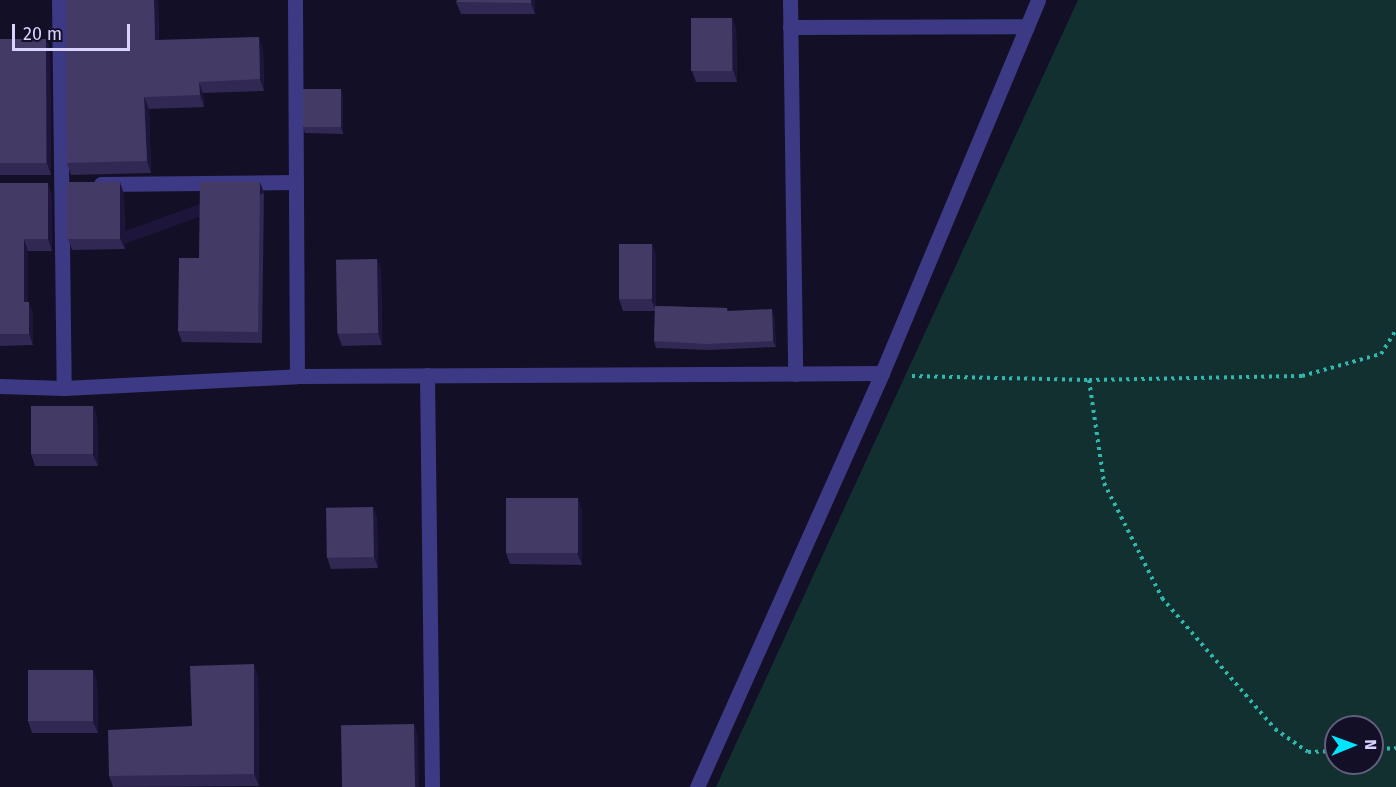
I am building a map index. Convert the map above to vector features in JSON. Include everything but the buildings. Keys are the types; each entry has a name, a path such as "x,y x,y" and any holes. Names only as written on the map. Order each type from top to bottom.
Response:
{"street":[{"path":"59,0 67,185 64,388"},
{"path":"295,0 297,376"},
{"path":"790,0 795,374"},
{"path":"698,787 882,373 1038,0"},
{"path":"790,27 1027,26"},
{"path":"67,185 296,182"},
{"path":"0,386 64,388 297,376 882,373"},
{"path":"427,375 432,787"}],"path":[{"path":"882,373 932,377 1089,380 1302,376 1382,354 1396,330"},
{"path":"1089,380 1104,483 1162,598 1256,704 1275,729 1308,752 1324,751"}],"green space":[{"path":"1078,0 1396,0 1396,787 716,787"}]}
